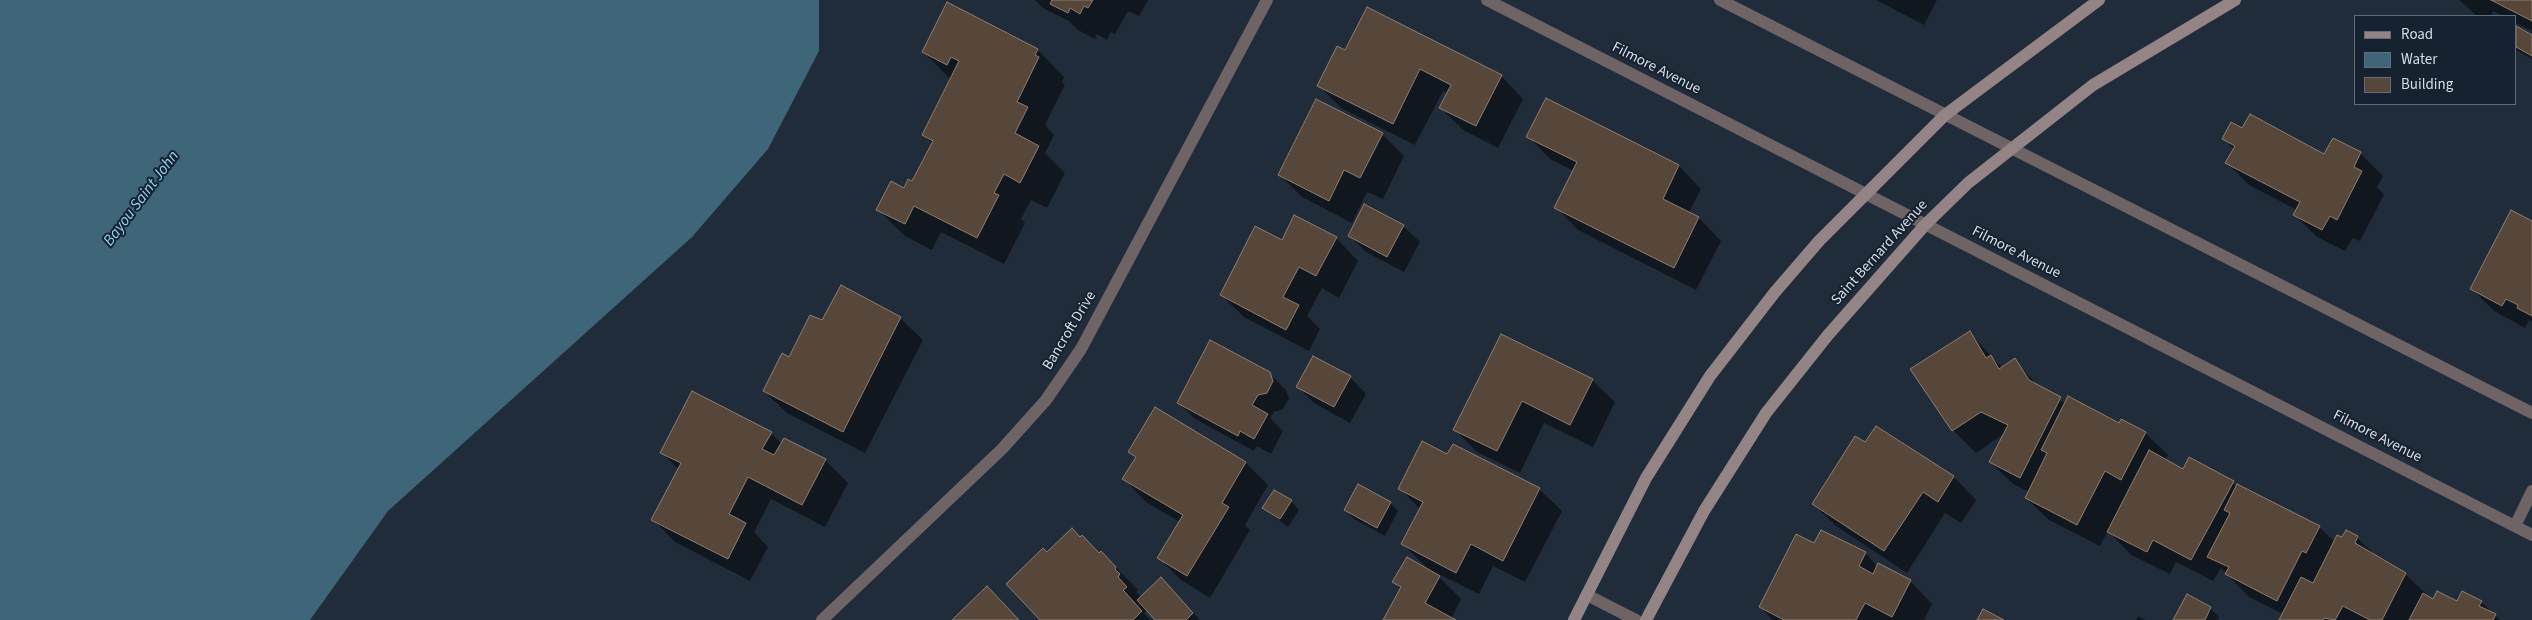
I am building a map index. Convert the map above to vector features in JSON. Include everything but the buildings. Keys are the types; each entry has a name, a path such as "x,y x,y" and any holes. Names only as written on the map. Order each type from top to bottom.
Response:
{"main road":[{"path":"1574,620 1646,478 1710,376 1775,292 1819,241 1864,194 1945,115 2099,0"},
{"name":"Saint Bernard Avenue","path":"1646,620 1704,511 1766,413 1828,335 1925,225 1968,183 2093,85 2235,0"}],"street":[{"name":"Bancroft Drive","path":"822,620 1002,448 1046,400 1081,349 1267,0"},
{"name":"Filmore Avenue","path":"1487,0 2532,535"},
{"path":"1720,0 2532,413"},
{"path":"2514,526 2532,491"},
{"path":"1587,595 1636,620"}],"water":[{"name":"Bayou Saint John","path":"0,0 819,0 819,51 768,149 692,237 388,511 310,620 0,620"}]}
